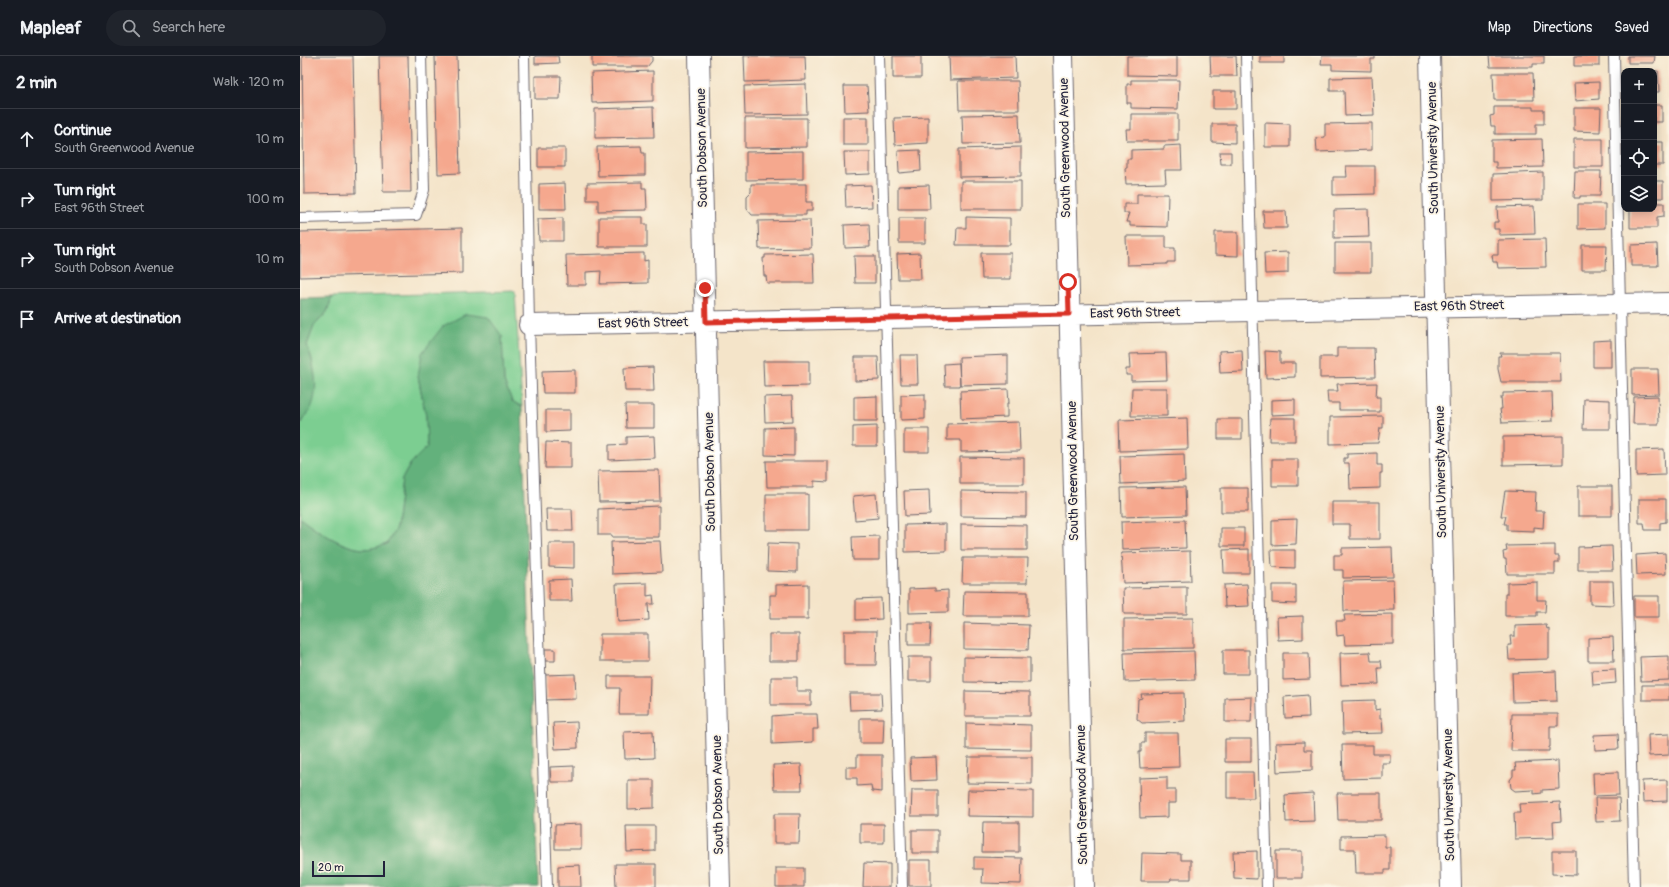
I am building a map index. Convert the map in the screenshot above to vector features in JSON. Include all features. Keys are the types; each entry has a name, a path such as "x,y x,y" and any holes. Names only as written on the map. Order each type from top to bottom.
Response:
{"street":[{"name":"South Dobson Avenue","path":"699,56 720,887"},
{"name":"South Greenwood Avenue","path":"1062,56 1084,887"},
{"name":"South University Avenue","path":"1430,56 1451,887"},
{"name":"East 96th Street","path":"529,325 1437,306 1669,303"}],"lane":[{"path":"300,218 416,215 424,190 421,56"},
{"path":"524,56 529,325 547,887"},
{"path":"879,56 902,887"},
{"path":"1246,56 1267,887"},
{"path":"1614,56 1634,887"}],"green space":[{"path":"515,291 522,407 512,401 504,382 502,336 418,376 426,416 427,447 411,463 402,479 396,528 387,544 365,549 348,546 322,533 300,517 300,424 311,408 312,359 307,345 314,326 327,312 332,297"},
{"path":"332,297 327,312 314,326 307,345 314,368 316,384 314,400 310,410 300,424 300,298"},
{"path":"466,314 488,317 502,336 504,382 512,401 522,407 538,887 300,887 300,517 322,533 348,546 365,549 387,544 396,528 402,479 411,463 427,447 426,416 418,376 422,353 443,326"}],"building":[{"path":"302,56 353,56 356,193 304,194"},
{"path":"379,56 408,56 411,192 383,192"},
{"path":"435,56 457,56 460,173 438,174"},
{"path":"535,56 558,56 559,63 535,64"},
{"path":"592,56 652,56 652,61 647,67 592,67"},
{"path":"744,56 805,56 806,80 745,82"},
{"path":"893,56 921,56 921,78 893,78"},
{"path":"949,56 1015,56 1016,78 950,80"},
{"path":"1127,56 1177,56 1177,76 1127,75"},
{"path":"1210,56 1236,56 1237,76 1211,76"},
{"path":"1260,56 1284,56 1284,63 1260,63"},
{"path":"1322,56 1375,56 1375,59 1371,59 1371,71 1332,70 1332,64 1321,64"},
{"path":"1489,56 1544,56 1544,64 1533,64 1533,67 1490,67"},
{"path":"1574,56 1599,56 1599,66 1574,66"},
{"path":"1628,56 1655,56 1654,63 1628,63"},
{"path":"653,71 653,101 592,103 591,73"},
{"path":"1657,71 1658,71 1659,92 1657,92"},
{"path":"1493,73 1533,73 1534,100 1494,100"},
{"path":"535,76 561,76 560,99 535,99"},
{"path":"1372,77 1374,115 1345,116 1344,91 1330,91 1330,78"},
{"path":"1131,80 1179,80 1178,109 1131,108 1131,103 1127,103 1127,84 1131,84"},
{"path":"958,81 1018,81 1019,110 959,110"},
{"path":"1599,82 1599,99 1575,101 1574,83"},
{"path":"806,84 807,114 745,115 744,86"},
{"path":"844,86 867,86 869,111 845,112"},
{"path":"1213,91 1236,91 1236,109 1213,109"},
{"path":"1657,105 1662,105 1662,122 1657,122"},
{"path":"653,107 654,137 595,138 595,109"},
{"path":"1494,107 1533,107 1533,110 1544,110 1544,124 1536,124 1536,134 1495,134 1495,126 1491,126 1490,116 1494,115"},
{"path":"1574,108 1601,108 1600,132 1574,131"},
{"path":"1019,114 1020,143 963,144 962,115"},
{"path":"1131,114 1178,114 1178,141 1127,141 1126,129 1131,129"},
{"path":"843,117 868,117 868,145 843,145"},
{"path":"928,117 928,143 895,145 894,118"},
{"path":"745,118 807,118 807,147 745,148"},
{"path":"1265,123 1290,124 1290,147 1265,147"},
{"path":"1372,123 1372,150 1317,152 1316,138 1325,137 1325,124"},
{"path":"1212,124 1235,124 1235,143 1212,142"},
{"path":"1542,139 1543,167 1496,168 1496,162 1492,162 1492,140"},
{"path":"1574,139 1603,139 1603,167 1574,167"},
{"path":"1657,142 1663,142 1663,165 1657,165"},
{"path":"1181,145 1182,170 1165,170 1166,183 1126,184 1125,168 1127,168 1127,159 1131,159 1131,150 1164,149 1164,146"},
{"path":"641,146 642,153 645,153 645,175 598,176 597,147"},
{"path":"1021,147 1021,176 959,177 959,149"},
{"path":"538,148 565,148 565,167 538,167"},
{"path":"920,150 921,171 899,173 898,151"},
{"path":"803,151 803,179 746,180 746,152"},
{"path":"844,152 870,152 870,174 845,175"},
{"path":"1220,152 1231,152 1231,164 1221,164"},
{"path":"1346,166 1375,166 1375,194 1333,195 1333,177 1347,177"},
{"path":"1575,171 1601,171 1600,196 1580,196 1580,198 1574,198"},
{"path":"1543,172 1543,200 1493,201 1493,174"},
{"path":"961,181 1021,181 1021,209 961,209"},
{"path":"1657,181 1663,181 1663,198 1657,198"},
{"path":"642,182 642,188 646,188 647,210 598,211 598,200 587,200 587,183"},
{"path":"565,183 566,209 539,209 539,184"},
{"path":"751,184 806,184 806,202 812,202 812,211 806,211 806,215 752,215 747,209 747,196 751,192"},
{"path":"871,185 872,207 846,208 845,186"},
{"path":"929,185 930,209 898,209 898,186"},
{"path":"1137,194 1168,194 1167,227 1130,226 1130,222 1126,222 1129,213 1124,213 1124,204 1137,204"},
{"path":"1657,203 1664,203 1664,216 1657,217 1657,228 1630,228 1630,212 1657,212"},
{"path":"1578,204 1605,204 1605,228 1578,229"},
{"path":"1534,206 1535,234 1499,235 1499,229 1494,229 1494,222 1498,222 1497,207"},
{"path":"1368,209 1369,237 1334,238 1334,210"},
{"path":"1263,211 1286,211 1287,228 1264,228"},
{"path":"599,217 643,217 643,224 647,224 647,247 599,247"},
{"path":"966,217 1010,218 1010,245 956,245 957,228 966,228"},
{"path":"563,218 563,241 539,241 538,219"},
{"path":"899,218 925,218 925,243 899,243"},
{"path":"810,220 811,248 759,249 758,221"},
{"path":"869,224 870,247 845,248 844,225"},
{"path":"462,228 462,273 300,277 300,232"},
{"path":"1215,232 1238,232 1238,256 1215,255"},
{"path":"1126,236 1166,236 1166,248 1175,248 1175,262 1167,262 1167,264 1127,265"},
{"path":"1545,239 1546,267 1498,268 1497,262 1493,262 1492,255 1498,255 1498,240"},
{"path":"1335,243 1371,243 1371,272 1335,272"},
{"path":"1657,244 1658,266 1631,266 1631,245"},
{"path":"1582,245 1607,245 1606,270 1582,270"},
{"path":"1288,252 1288,273 1265,274 1264,253"},
{"path":"644,253 644,261 648,260 648,283 600,284 601,271 586,272 586,285 567,285 566,255"},
{"path":"920,253 921,279 898,279 897,254"},
{"path":"981,253 1011,253 1011,279 982,279"},
{"path":"813,254 814,283 767,283 766,276 764,276 763,258 765,258 765,255"},
{"path":"854,256 875,256 875,283 855,283"},
{"path":"1611,340 1611,367 1593,367 1593,341"},
{"path":"1337,348 1374,348 1375,377 1320,378 1320,357 1337,357"},
{"path":"1242,350 1243,372 1220,373 1219,351"},
{"path":"1265,351 1280,352 1280,363 1295,363 1295,377 1266,378"},
{"path":"1166,353 1167,380 1131,381 1131,375 1126,375 1126,369 1130,369 1129,354"},
{"path":"1500,353 1560,353 1561,382 1501,382 1498,369 1498,356 1501,356"},
{"path":"900,355 917,355 918,384 901,384"},
{"path":"1008,355 1008,384 960,385 959,357"},
{"path":"855,357 878,357 879,380 855,381"},
{"path":"763,361 809,361 809,386 764,387"},
{"path":"959,363 960,386 945,386 944,364"},
{"path":"653,367 654,391 625,391 624,368"},
{"path":"1632,369 1658,369 1659,394 1632,395"},
{"path":"575,370 575,393 543,393 542,371"},
{"path":"1377,383 1376,397 1380,397 1380,412 1368,412 1368,410 1339,410 1339,403 1328,403 1327,391 1338,391 1337,384"},
{"path":"1132,388 1167,388 1167,416 1131,416"},
{"path":"1008,389 1009,403 1007,403 1007,417 961,419 960,391"},
{"path":"1552,392 1553,421 1502,423 1500,409 1502,409 1501,397 1503,397 1503,393"},
{"path":"925,394 925,419 901,420 901,395"},
{"path":"792,396 793,421 765,422 764,397"},
{"path":"877,396 877,421 854,421 854,397"},
{"path":"1658,396 1659,424 1633,424 1634,397"},
{"path":"1295,399 1295,414 1271,415 1271,400"},
{"path":"1584,399 1610,400 1610,429 1583,429"},
{"path":"625,405 654,405 654,428 626,428"},
{"path":"546,410 570,410 570,431 546,432"},
{"path":"1383,416 1383,428 1380,428 1378,443 1330,444 1330,417"},
{"path":"1187,418 1188,449 1120,451 1119,420"},
{"path":"1270,418 1295,418 1295,441 1269,441"},
{"path":"1218,419 1242,419 1242,439 1218,439"},
{"path":"1019,422 1020,451 961,452 961,440 947,440 947,424"},
{"path":"877,426 877,446 853,446 853,427"},
{"path":"794,427 794,456 765,455 765,428"},
{"path":"904,429 929,429 929,452 904,452"},
{"path":"654,436 655,458 609,460 609,445 626,444 626,437"},
{"path":"1563,436 1563,464 1503,465 1503,437"},
{"path":"546,442 571,443 571,468 545,468"},
{"path":"1664,449 1665,475 1636,476 1636,450"},
{"path":"1377,453 1377,465 1382,465 1382,473 1380,473 1380,488 1350,489 1349,463 1344,463 1344,458 1347,458 1347,454"},
{"path":"1184,454 1185,481 1121,484 1120,456"},
{"path":"960,457 1024,458 1024,484 960,484"},
{"path":"1272,459 1298,459 1298,486 1272,486"},
{"path":"766,461 828,461 828,482 814,481 814,487 767,487"},
{"path":"659,470 660,501 599,502 598,471"},
{"path":"1578,486 1612,486 1612,516 1578,516"},
{"path":"1185,487 1186,515 1122,517 1121,488"},
{"path":"1221,488 1248,488 1248,512 1221,512"},
{"path":"929,490 930,515 905,516 904,491"},
{"path":"961,491 1026,492 1026,517 961,516"},
{"path":"1505,491 1536,492 1535,511 1544,511 1543,528 1534,527 1534,531 1507,530 1507,524 1504,524 1506,516 1501,516"},
{"path":"766,494 808,494 808,530 766,530"},
{"path":"876,494 878,518 855,520 853,496"},
{"path":"1639,499 1666,499 1666,522 1660,523 1660,530 1645,530 1644,523 1639,523"},
{"path":"1332,502 1380,502 1380,539 1350,539 1350,524 1332,524"},
{"path":"659,506 659,537 612,537 612,535 598,535 598,509"},
{"path":"546,509 572,509 573,531 547,531"},
{"path":"1297,519 1296,544 1272,545 1272,520"},
{"path":"1185,520 1186,548 1122,550 1121,522"},
{"path":"946,524 946,551 905,552 905,525"},
{"path":"961,524 1027,525 1027,550 961,550"},
{"path":"1221,528 1244,528 1244,546 1221,546"},
{"path":"879,536 879,560 853,560 852,537"},
{"path":"660,541 662,572 612,574 611,542"},
{"path":"549,543 574,543 574,568 549,567"},
{"path":"768,543 797,544 797,572 767,571"},
{"path":"1555,545 1555,556 1559,556 1559,563 1555,563 1555,574 1507,574 1506,559 1504,559 1503,552 1507,551 1506,546"},
{"path":"1612,546 1613,570 1578,570 1578,547"},
{"path":"1392,547 1393,577 1343,578 1343,570 1334,570 1334,555 1342,555 1342,548"},
{"path":"1249,549 1249,573 1224,573 1223,550"},
{"path":"1271,550 1295,550 1295,568 1272,567"},
{"path":"1190,551 1191,581 1123,583 1121,553"},
{"path":"1665,553 1666,574 1637,575 1636,555"},
{"path":"963,558 1028,558 1027,583 962,583"},
{"path":"571,579 572,601 549,601 549,580"},
{"path":"1393,580 1394,610 1344,611 1343,581"},
{"path":"1590,581 1613,581 1614,605 1590,604"},
{"path":"1537,582 1537,600 1546,600 1545,612 1537,612 1537,616 1505,616 1505,594 1507,594 1507,583"},
{"path":"647,583 647,596 653,595 654,604 648,604 649,620 618,622 616,584"},
{"path":"808,584 808,619 770,619 770,595 776,595 776,585"},
{"path":"1247,584 1249,606 1225,607 1224,585"},
{"path":"1272,585 1296,585 1296,604 1272,603"},
{"path":"1187,587 1187,614 1124,614 1123,588"},
{"path":"935,588 935,591 948,590 948,612 909,613 909,589"},
{"path":"964,591 1028,592 1028,616 963,616"},
{"path":"1634,596 1659,596 1659,617 1634,617"},
{"path":"881,598 882,619 856,620 856,599"},
{"path":"1393,614 1393,644 1345,645 1344,635 1337,636 1336,621 1345,621 1344,615"},
{"path":"1303,616 1303,639 1278,640 1277,617"},
{"path":"1193,618 1193,648 1124,649 1124,619"},
{"path":"908,623 931,623 930,645 908,645"},
{"path":"964,623 1029,625 1028,650 964,649"},
{"path":"1546,625 1547,629 1549,628 1549,659 1509,660 1508,645 1511,645 1510,636 1515,636 1515,626"},
{"path":"844,631 877,631 876,665 844,665"},
{"path":"600,634 648,634 648,661 600,661"},
{"path":"769,634 799,634 799,661 769,661"},
{"path":"1613,637 1614,661 1588,661 1588,638"},
{"path":"545,649 555,649 555,661 545,661"},
{"path":"1223,650 1249,650 1249,674 1223,674"},
{"path":"1194,651 1195,680 1125,682 1124,653"},
{"path":"1370,652 1371,661 1381,661 1382,668 1378,668 1379,684 1341,685 1340,653"},
{"path":"1283,653 1309,653 1310,679 1283,680"},
{"path":"1669,656 1669,680 1641,681 1640,657"},
{"path":"908,657 931,657 931,681 908,681"},
{"path":"964,657 1030,658 1030,683 964,682"},
{"path":"1615,669 1616,683 1593,685 1592,670"},
{"path":"1556,671 1557,701 1513,702 1512,673"},
{"path":"575,674 576,699 546,700 545,675"},
{"path":"608,676 650,676 649,714 619,714 620,688 608,688"},
{"path":"771,677 797,677 797,691 811,691 811,705 771,705"},
{"path":"1642,685 1669,685 1669,700 1642,700"},
{"path":"965,691 1030,692 1030,716 965,716"},
{"path":"849,693 881,693 882,709 850,710"},
{"path":"1184,693 1185,721 1142,723 1137,719 1138,699 1142,698 1141,694"},
{"path":"1308,695 1309,717 1285,718 1284,697"},
{"path":"1252,697 1251,722 1225,722 1225,698"},
{"path":"1375,700 1375,710 1380,709 1380,719 1382,719 1383,733 1343,734 1342,701"},
{"path":"817,714 818,729 813,729 813,742 772,744 772,716"},
{"path":"1512,714 1558,714 1558,726 1550,726 1549,751 1511,751"},
{"path":"860,718 884,718 883,743 860,743"},
{"path":"577,722 578,748 555,749 553,723"},
{"path":"966,723 1031,725 1031,750 966,749"},
{"path":"653,731 654,758 625,759 624,732"},
{"path":"1145,733 1178,733 1179,767 1140,768 1139,752 1141,752 1141,743 1145,743"},
{"path":"1618,734 1619,749 1595,750 1594,735"},
{"path":"1669,734 1669,755 1649,756 1648,735"},
{"path":"1225,739 1251,739 1251,762 1225,762"},
{"path":"1304,742 1304,750 1312,750 1312,770 1277,772 1276,743"},
{"path":"1342,745 1373,745 1373,754 1390,754 1390,763 1382,763 1382,778 1343,779"},
{"path":"857,755 882,755 882,792 872,791 871,785 857,786 857,778 846,778 846,767 857,767"},
{"path":"936,757 937,780 911,781 910,758"},
{"path":"968,757 1032,757 1032,784 967,783"},
{"path":"1558,761 1559,789 1542,790 1542,793 1534,794 1534,790 1515,791 1511,788 1510,780 1513,776 1513,770 1516,770 1515,763"},
{"path":"801,764 802,790 774,790 773,765"},
{"path":"574,766 574,782 551,782 550,767"},
{"path":"1227,772 1253,772 1254,798 1227,798"},
{"path":"1618,772 1619,795 1594,796 1593,773"},
{"path":"1167,777 1167,790 1176,790 1176,803 1168,803 1168,817 1140,818 1139,778"},
{"path":"628,780 654,780 654,808 628,809"},
{"path":"1667,780 1667,801 1643,802 1642,781"},
{"path":"912,790 938,790 938,816 911,816"},
{"path":"968,790 1033,791 1033,817 967,816"},
{"path":"1313,793 1314,821 1286,822 1285,795"},
{"path":"1337,793 1381,793 1381,820 1338,820"},
{"path":"1595,798 1619,798 1620,821 1596,822"},
{"path":"1560,802 1561,821 1553,822 1554,838 1515,839 1514,813 1520,813 1519,804"},
{"path":"774,814 800,814 799,843 774,843"},
{"path":"983,822 1019,822 1019,852 982,852"},
{"path":"581,824 581,849 555,849 555,825"},
{"path":"860,824 884,824 884,843 860,843"},
{"path":"626,826 655,826 655,851 627,852"},
{"path":"912,830 938,830 938,853 912,853"},
{"path":"1385,835 1385,847 1390,847 1390,870 1385,870 1385,873 1356,873 1355,849 1341,849 1341,836"},
{"path":"1257,851 1257,879 1234,878 1233,852"},
{"path":"1276,851 1302,851 1302,878 1276,878"},
{"path":"1552,851 1576,851 1576,875 1552,874"},
{"path":"1142,853 1181,854 1181,860 1191,860 1191,879 1141,881"},
{"path":"974,857 1022,858 1021,884 982,883 983,869 974,869"},
{"path":"909,860 931,860 931,886 909,886"},
{"path":"864,863 890,864 890,887 863,887"},
{"path":"615,864 656,864 656,887 616,887"},
{"path":"580,865 581,887 558,887 558,866"},
{"path":"776,868 804,868 804,887 776,887"}],"route":[{"path":"705,288 706,322 1069,314 1068,282"}]}
